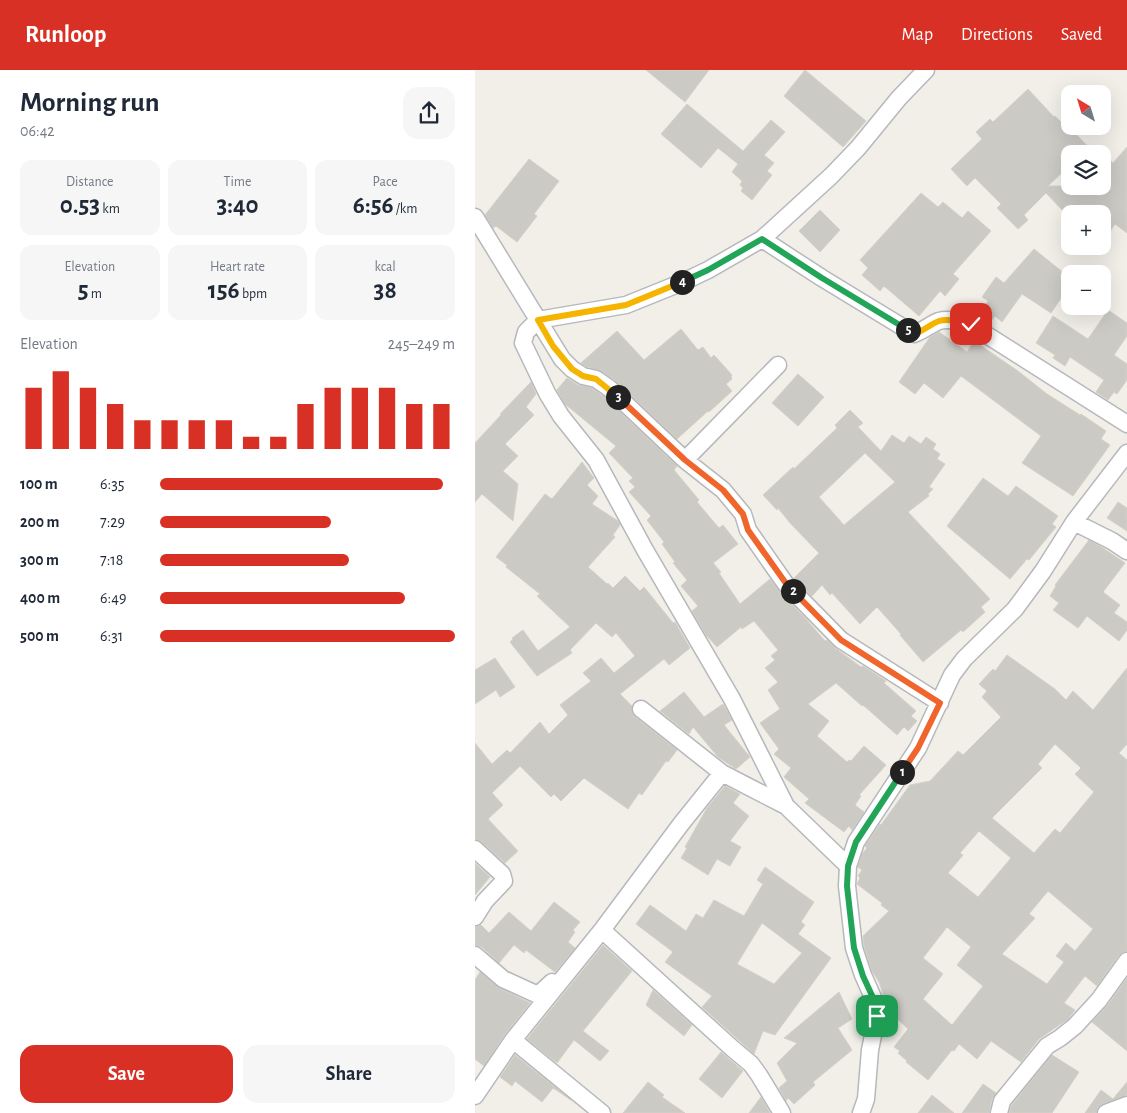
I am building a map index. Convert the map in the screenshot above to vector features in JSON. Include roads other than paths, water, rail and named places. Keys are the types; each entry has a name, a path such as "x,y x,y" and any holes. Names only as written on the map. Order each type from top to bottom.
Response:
{"street":[{"path":"786,806 732,699 645,550 596,460 561,416 547,393 523,343 526,332 538,320 626,305 708,270 762,239 831,176 863,142 888,110 926,70"},
{"path":"475,217 553,346 572,369 583,376 596,379 609,388 685,460 723,490 743,514 748,530 785,582 841,640 940,703"},
{"path":"762,239 914,334 924,331 939,321 971,324 1127,424"},
{"path":"685,460 778,365"},
{"path":"861,1113 866,1099 870,1050 877,1016 875,1002 863,976 854,948 847,886 848,866 856,842 918,748 952,675 964,659 1015,610 1043,572 1074,522 1127,453"},
{"path":"1074,522 1112,541 1127,551"},
{"path":"641,709 722,773 786,806 848,866"},
{"path":"475,955 503,979 538,995 602,930 681,824 722,773"},
{"path":"475,849 502,874 504,881 485,900 475,917"},
{"path":"602,930 733,1050 751,1064 782,1113"},
{"path":"475,1096 513,1040 582,952"},
{"path":"999,1113 1002,1102 1047,1046 1075,1026 1099,1000 1127,961"},
{"path":"513,1040 602,1113"},
{"path":"1106,1113 1127,1105"}]}
